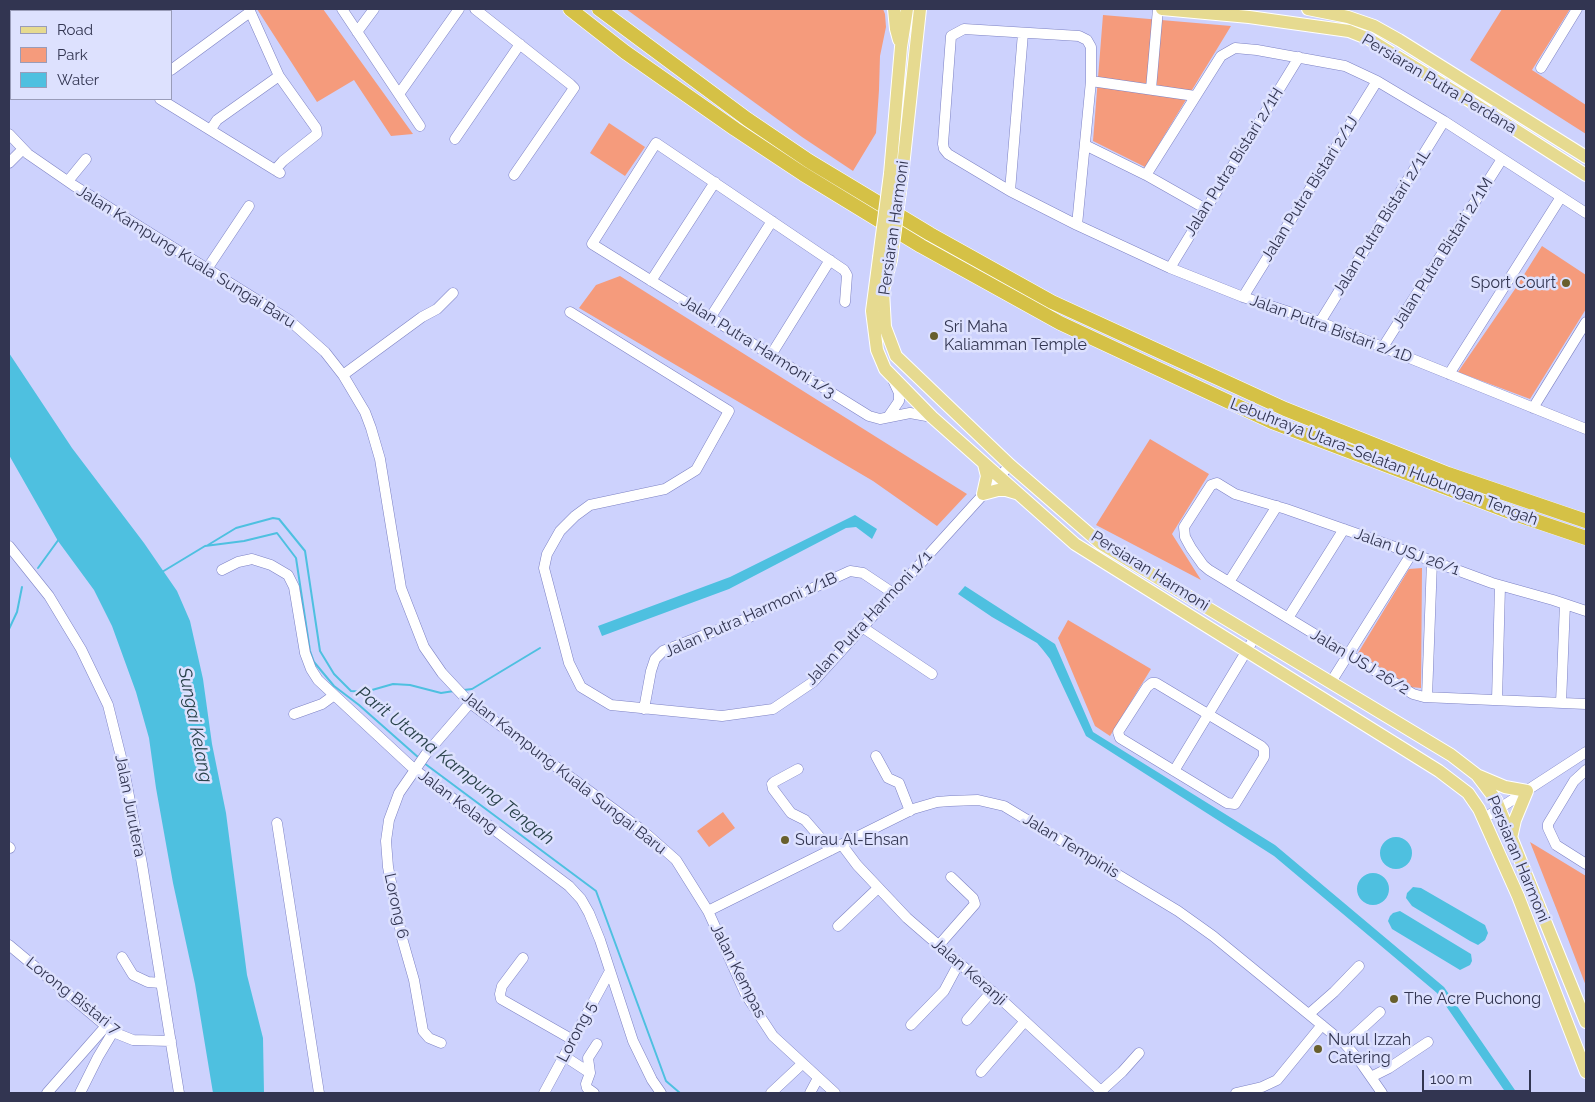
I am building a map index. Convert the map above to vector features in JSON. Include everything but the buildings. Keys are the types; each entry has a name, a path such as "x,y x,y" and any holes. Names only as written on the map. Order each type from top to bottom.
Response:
{"highway":[{"name":"Lebuhraya Utara–Selatan Hubungan Tengah","path":"570,9 624,52 674,88 796,169 896,230 1060,323 1272,422 1507,511 1586,538"},
{"name":"Lebuhraya Utara–Selatan Hubungan Tengah","path":"598,9 747,119 809,162 930,234 1052,302 1285,409 1448,474 1586,521"}],"main road":[{"path":"894,9 896,29 901,47"},
{"name":"Persiaran Harmoni","path":"896,175 901,47 906,9"},
{"name":"Persiaran Harmoni","path":"920,9 885,259 885,327 896,356 1010,465 1100,543 1451,754 1477,775 1491,792 1499,809 1586,1022"},
{"path":"915,40 928,9"},
{"name":"Persiaran Putra Perdana","path":"1162,9 1249,17 1349,31 1369,39 1478,106 1586,176"},
{"name":"Persiaran Putra Perdana","path":"1308,9 1348,17 1374,26 1586,157"},
{"name":"Persiaran Harmoni","path":"885,259 872,311 877,350 885,369 984,464 1075,544 1448,777 1468,793 1483,819 1518,896 1586,1072"},
{"path":"984,464 987,476 984,494 998,490 1019,494"},
{"path":"1477,775 1505,788 1527,791 1515,820 1511,838"}],"street":[{"path":"342,9 420,126"},
{"path":"358,32 374,9"},
{"path":"399,94 459,9"},
{"path":"475,9 574,88 514,175"},
{"path":"1151,89 1158,9"},
{"path":"1541,68 1577,9"},
{"path":"162,100 278,172 283,161 317,134 316,128 280,76 250,10 172,69"},
{"name":"Jalan Putra Bistari 2/1D","path":"1023,33 964,29 950,36 944,149 948,154 1010,191 1077,225 1170,268 1243,297 1320,322 1586,429"},
{"path":"1010,191 1023,33 1079,36 1087,40 1091,46 1091,81 1077,225"},
{"path":"455,139 520,44"},
{"path":"1146,174 1221,56 1235,48 1257,50 1344,66 1377,81 1586,213"},
{"name":"Jalan Putra Bistari 2/1H","path":"1170,268 1299,57"},
{"path":"211,129 217,120 280,76"},
{"path":"1091,81 1195,96"},
{"name":"Jalan Putra Bistari 2/1J","path":"1243,297 1377,81"},
{"name":"Jalan Putra Bistari 2/1L","path":"1320,322 1444,122"},
{"name":"Jalan Kampung Kuala Sungai Baru","path":"9,134 23,149 68,182 289,320 325,352 343,375 365,412 375,438 404,595 424,647 442,674 470,703 656,842 676,860 708,911"},
{"name":"Jalan Putra Harmoni 1/3","path":"715,182 656,143 592,244 870,416 880,418 910,413 932,416"},
{"path":"1086,145 1146,174 1206,209"},
{"path":"9,163 23,149"},
{"path":"68,182 86,159"},
{"name":"Jalan Putra Bistari 2/1M","path":"1383,347 1502,160"},
{"path":"651,280 715,182 844,270 847,274 845,302"},
{"path":"1449,374 1561,198"},
{"path":"207,269 249,206"},
{"path":"710,318 772,221"},
{"path":"771,356 830,260"},
{"path":"343,375 422,317 437,309 453,293"},
{"name":"Jalan Putra Harmoni 1/1","path":"570,312 729,411 696,470 665,489 590,505 575,516 560,531 547,554 544,568 569,664 581,687 612,705 644,710 722,716 773,709 813,682 1010,465"},
{"path":"1533,408 1586,322"},
{"name":"Persiaran Harmoni","path":"888,417 899,401 899,393 892,376"},
{"name":"Jalan USJ 26/1","path":"1192,548 1185,537 1184,528 1211,485 1217,483 1229,490 1412,553 1500,586 1586,611"},
{"path":"1229,582 1277,506"},
{"path":"1288,618 1344,529"},
{"name":"Jalan Jurutera","path":"9,546 49,596 81,649 108,705 123,765 142,864 179,1093"},
{"name":"Jalan USJ 26/2","path":"1192,548 1203,565 1413,694 1427,697 1586,704"},
{"path":"1331,682 1412,553"},
{"name":"Jalan Kelang","path":"222,570 238,562 252,559 271,565 288,575 294,587 305,652 310,669 318,680 416,767 569,886 581,899 590,913 633,1041 658,1092"},
{"path":"1427,697 1432,561"},
{"name":"Jalan Putra Harmoni 1/1B","path":"644,710 651,671 655,659 663,651 741,621 850,571 863,574 894,593"},
{"path":"1497,700 1500,586"},
{"path":"1561,703 1565,604"},
{"path":"862,627 932,674"},
{"path":"1174,771 1255,637"},
{"path":"1152,683 1156,683 1209,714 1261,746 1265,753 1238,801 1231,804 1124,742 1118,732 1147,687 1152,683"},
{"path":"294,714 322,704 334,696"},
{"name":"Lorong 6","path":"441,1043 429,1038 423,1031 414,980 402,938 388,867 386,841 389,820 399,792 426,754 470,703"},
{"path":"1483,819 1586,752"},
{"path":"876,756 888,778 899,783 910,811"},
{"path":"798,769 774,782 772,784 773,789 791,812 805,820 832,850"},
{"path":"1586,770 1577,778 1548,824 1550,834 1556,845 1586,864"},
{"name":"Jalan Tempinis","path":"708,911 910,811 937,802 950,801 978,800 1004,806 1178,911 1213,936 1345,1044 1359,1060 1382,1093"},
{"path":"277,823 319,1093"},
{"name":"Jalan Keranji","path":"842,845 857,865 907,918 1025,1021 1102,1092"},
{"path":"938,945 974,904 973,898 951,877"},
{"path":"838,926 878,888"},
{"name":"Jalan Kempas","path":"708,911 746,995 773,1036 835,1093"},
{"name":"Lorong Bistari 7","path":"9,945 110,1029 133,1040 170,1041"},
{"path":"122,957 133,975 148,982 161,982"},
{"path":"523,958 502,986 501,999 572,1040"},
{"path":"911,1026 944,991 959,963"},
{"path":"1310,1014 1359,966"},
{"name":"Lorong 5","path":"544,1093 610,970"},
{"path":"967,1020 992,992"},
{"path":"1345,1044 1380,1012"},
{"path":"981,1072 1025,1021"},
{"path":"1236,1093 1262,1087 1277,1080 1322,1025"},
{"path":"47,1093 110,1029"},
{"path":"80,1093 110,1029"},
{"path":"1371,1077 1389,1068 1428,1042"},
{"path":"594,1093 587,1088 586,1084 590,1073 588,1058 597,1044"},
{"path":"1102,1092 1124,1071 1139,1053"},
{"path":"564,1056 590,1073"},
{"path":"771,1093 802,1064"},
{"path":"810,1093 818,1078"}],"green space":[{"path":"257,9 323,9 413,134 391,136 354,80 317,102"},
{"path":"626,9 883,9 886,27 880,56 876,133 853,171 802,137"},
{"path":"1502,9 1570,9 1532,70 1586,105 1586,134 1470,60"},
{"path":"1103,15 1231,26 1145,167 1093,141"},
{"path":"609,123 645,147 625,176 590,153"},
{"path":"1542,246 1586,275 1586,309 1530,399 1458,372"},
{"path":"620,276 967,494 937,526 873,481 579,308 596,285"},
{"path":"1150,439 1209,474 1172,534 1201,580 1096,525"},
{"path":"1422,568 1421,688 1410,687 1358,653 1409,569"},
{"path":"1068,620 1151,669 1110,736 1095,726 1058,638"},
{"path":"723,812 735,828 709,847 697,831"},
{"path":"1530,842 1586,876 1586,986 1558,913"}],"water":[{"name":"Sungai Kelang","path":"9,353 72,448 144,543 177,591 190,621 203,679 212,744 226,813 247,975 263,1038 264,1093 213,1093 195,984 173,883 149,738 136,692 112,626 94,590 58,541 9,455"},
{"path":"855,515 877,529 872,539 856,527 846,528 729,589 602,636 598,626 730,577"},
{"path":"965,586 1055,644 1093,732 1275,845 1444,987 1517,1093 1506,1093 1437,993 1274,856 1086,736 1050,659 1043,650 1037,643 992,617 958,594"},
{"path":"1396,837 1402,838 1407,842 1411,847 1411,859 1407,864 1402,868 1396,869 1390,868 1385,864 1381,859 1380,853 1381,847 1385,842 1390,838"},
{"path":"1373,873 1379,874 1384,878 1388,883 1388,895 1384,900 1379,904 1373,905 1367,904 1362,900 1358,895 1357,889 1358,883 1362,878 1367,874"},
{"path":"1413,887 1421,888 1485,925 1488,933 1485,940 1478,945 1412,906 1406,898 1407,893"},
{"path":"1400,911 1471,954 1472,961 1470,965 1460,970 1392,929 1388,921 1390,916"}],"waterway":[{"path":"208,545 236,528 273,518 279,519 305,551 320,651 334,674 351,691 365,692 393,684 410,685 441,693 454,691"},
{"name":"Parit Utama Kampung Tengah","path":"162,572 205,546 244,541 277,533 296,558 310,651 314,662 334,686 359,705 419,758"},
{"path":"38,568 59,539"},
{"path":"9,629 17,612 22,587"},
{"path":"464,690 472,689 540,648"},
{"name":"Parit Utama Kampung Tengah","path":"424,763 596,891 666,1081 680,1093"}],"place":[{"name":"Sport Court","path":"1566,283"},
{"name":"Sri Maha Kaliamman Temple","path":"934,336"},
{"name":"Surau Al-Ehsan","path":"785,840"},
{"name":"The Acre Puchong","path":"1394,999"},
{"name":"Nurul Izzah Catering","path":"1318,1049"}]}
